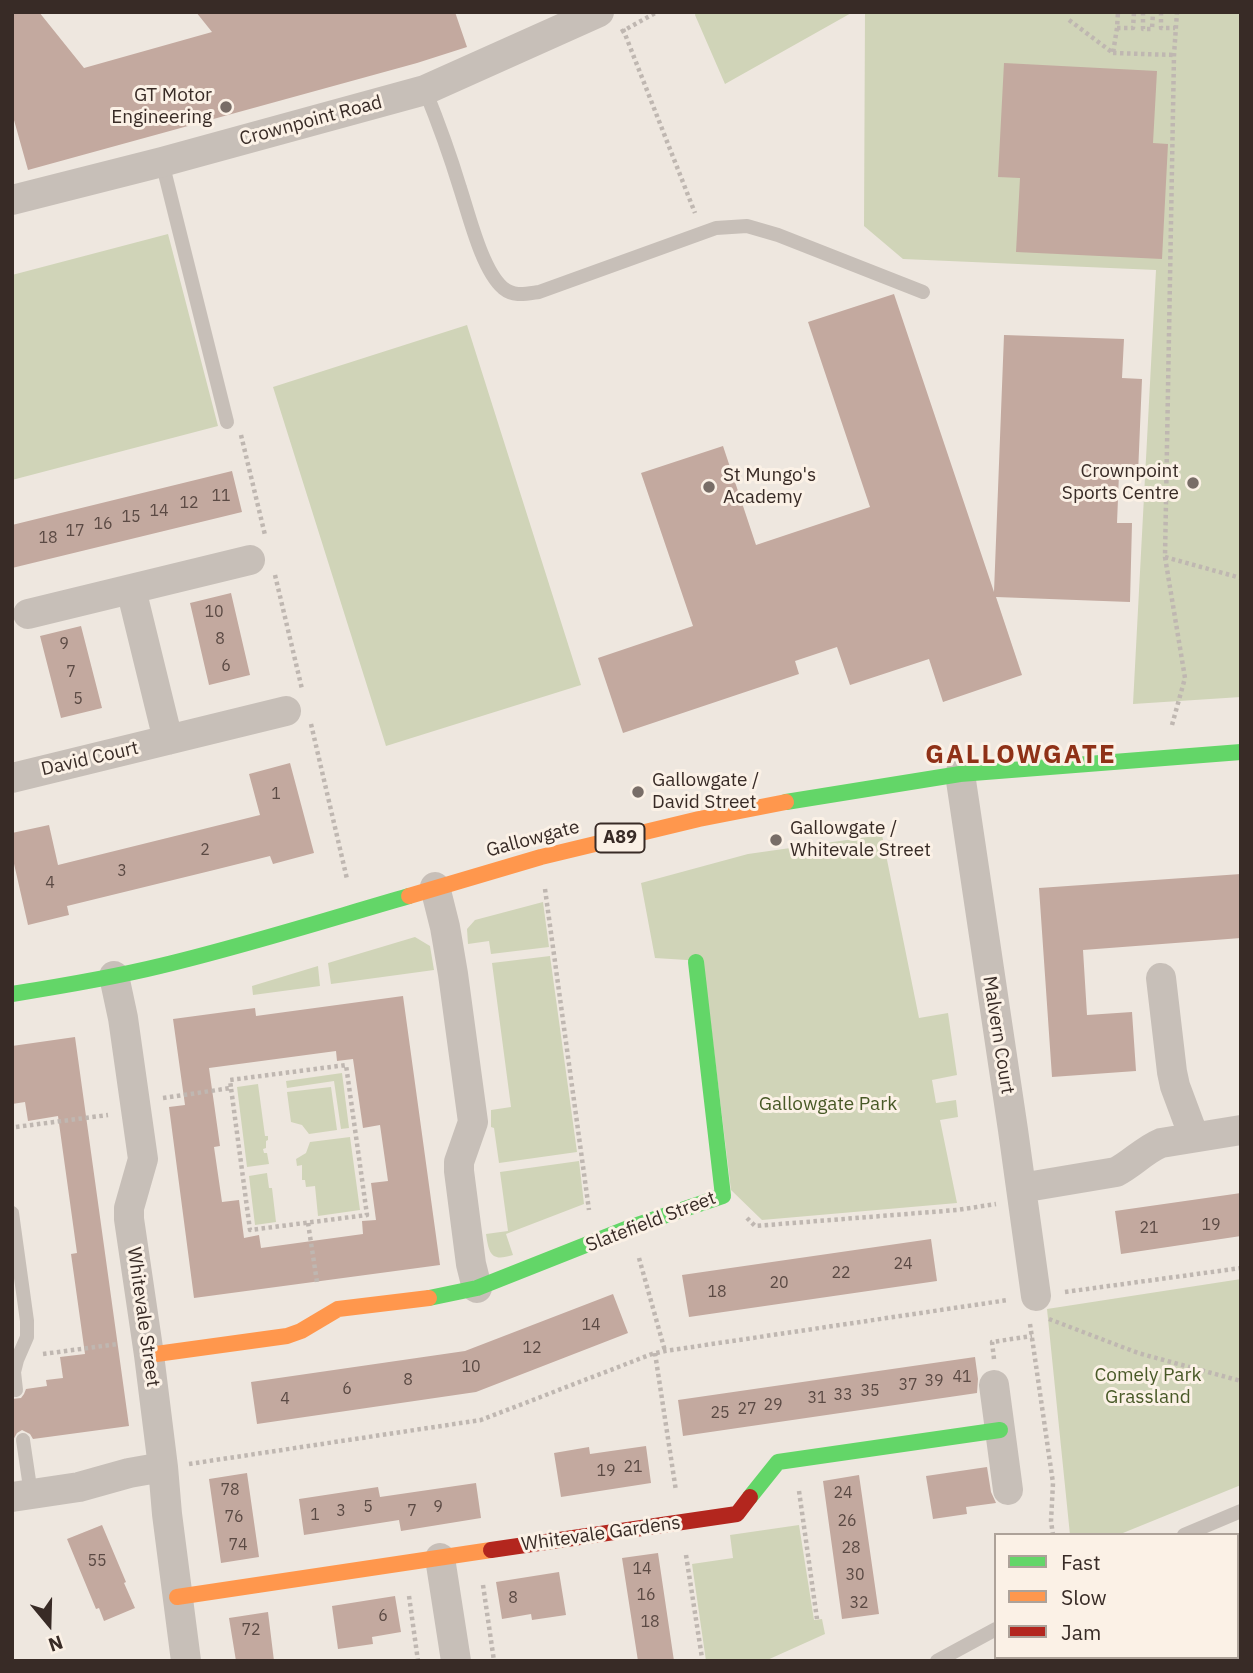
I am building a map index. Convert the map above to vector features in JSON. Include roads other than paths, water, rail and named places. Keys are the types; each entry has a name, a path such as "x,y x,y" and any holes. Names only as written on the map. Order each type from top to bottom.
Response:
{"street":[{"name":"Crownpoint Road","path":"12,200 425,90 588,18"},
{"path":"28,614 263,554"},
{"path":"131,589 168,740"},
{"name":"David Court","path":"12,778 300,711"},
{"name":"Gallowgate","path":"12,994 114,976 240,945 541,857 712,816 960,774 1241,752"},
{"name":"Malvern Court","path":"960,774 1022,1194 1030,1302"},
{"path":"435,887 453,974 473,1122 459,1162 459,1171 471,1264 477,1288"},
{"name":"Slatefield Street","path":"139,1349 287,1336 302,1331 338,1309 442,1296 477,1288 631,1227 723,1196 696,962"},
{"name":"Whitevale Street","path":"114,976 123,1018 143,1159 128,1213 139,1349 163,1467 186,1661"},
{"path":"1161,978 1172,1072 1194,1137"},
{"path":"1022,1194 1116,1172 1161,1143 1241,1130"},
{"path":"994,1385 1008,1490"},
{"name":"Whitevale Gardens","path":"177,1597 737,1514 778,1462 1000,1430"},
{"path":"22,1496 79,1487 163,1467"},
{"path":"440,1558 456,1661"}],"lane":[{"path":"425,90 460,186 476,241 494,279 505,289 519,295 539,292 716,228 747,226 778,235 923,292"},
{"path":"162,162 227,422"},
{"path":"12,1213 27,1321 27,1337 14,1372 16,1390"},
{"path":"22,1496 23,1440"},
{"path":"1189,1533 1241,1511"},
{"path":"937,1661 994,1630"}],"railway":[{"path":"1097,1661 1100,1659"},
{"path":"1137,1661 1140,1659"}],"place":[{"name":"GT Motor Engineering","path":"226,107"},
{"name":"Crownpoint Sports Centre","path":"1193,483"},
{"name":"St Mungo's Academy","path":"709,487"},
{"name":"Gallowgate / David Street","path":"638,792"},
{"name":"Gallowgate / Whitevale Street","path":"776,840"}],"district":[{"name":"GALLOWGATE","path":"1021,755"}],"park label":[{"name":"Gallowgate Park","path":"828,1105"},
{"name":"Comely Park Grassland","path":"1148,1387"}]}
